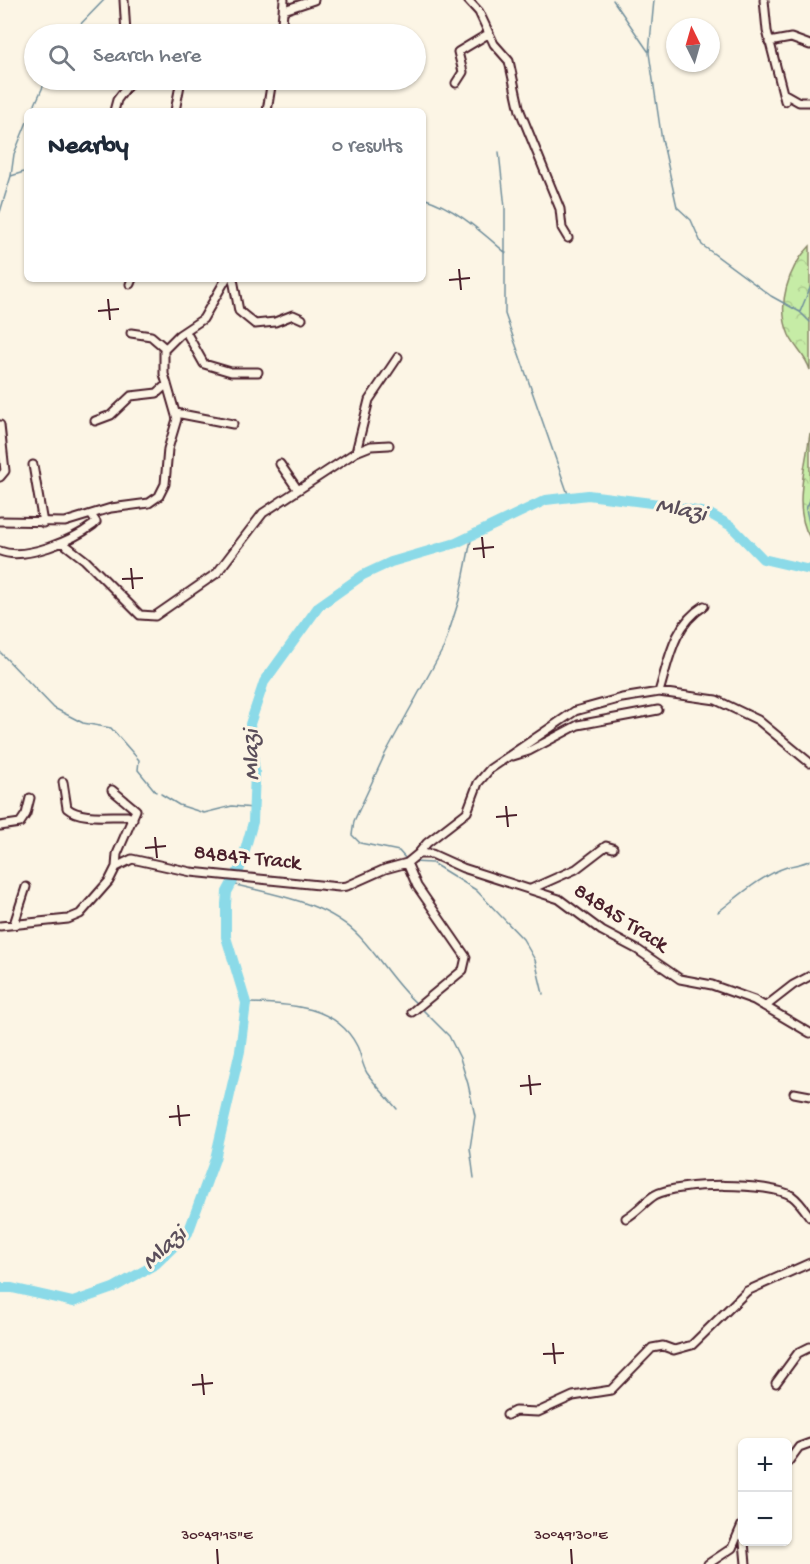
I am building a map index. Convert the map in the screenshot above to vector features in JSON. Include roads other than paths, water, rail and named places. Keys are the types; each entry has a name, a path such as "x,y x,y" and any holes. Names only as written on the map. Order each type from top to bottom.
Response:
{"street":[{"path":"124,0 125,24"},
{"path":"282,24 284,0"},
{"path":"284,10 314,0"},
{"path":"468,0 479,12 488,34 509,61 520,111 560,209 562,228 568,238"},
{"path":"764,0 769,42 784,97 810,102"},
{"path":"456,83 463,72 459,50 488,34"},
{"path":"769,42 791,38 810,45"},
{"path":"115,108 117,100 124,90"},
{"path":"176,108 179,90"},
{"path":"267,108 270,90"},
{"path":"0,521 65,522 92,516 111,508 149,503 159,496 165,484 168,449 177,424 163,368 165,348 210,310 224,282"},
{"path":"234,282 239,310 251,322 265,324 294,315 302,319"},
{"path":"186,332 204,364 231,372 258,372"},
{"path":"131,333 151,336 165,348"},
{"path":"356,452 369,400 398,357"},
{"path":"95,421 111,414 131,396 157,393 167,384"},
{"path":"176,413 233,424"},
{"path":"0,425 5,471 0,477"},
{"path":"63,543 85,560 140,615 150,617 220,570 263,513 356,452 371,446 389,446"},
{"path":"280,464 298,490"},
{"path":"33,465 44,523"},
{"path":"0,551 11,553 39,550 63,543 93,525 96,522 92,516"},
{"path":"658,692 675,638 686,619 704,606"},
{"path":"412,1012 427,997 456,977 466,961 462,949 414,880 407,863 427,843 467,812 483,776 575,711 638,694 658,692 696,696 735,707 758,720 810,763"},
{"path":"505,759 529,751 578,725 658,710"},
{"path":"63,783 67,808 70,811 83,815 127,816 133,819"},
{"path":"0,926 68,919 80,914 109,881 116,867 117,854 133,819 135,808 112,790"},
{"path":"0,826 15,826 26,814 30,798"},
{"path":"531,889 584,864 606,846 613,848"},
{"name":"84845 Track","path":"418,854 432,854 463,868 531,889 567,904 602,931 638,950 680,979 732,991 766,1006 810,1033"},
{"name":"84847 Track","path":"116,867 132,859 191,872 220,873 339,887 407,863"},
{"path":"14,924 26,887"},
{"path":"766,1006 793,985 810,976"},
{"path":"794,1093 810,1096"},
{"path":"626,1218 639,1210 655,1195 670,1190 711,1185 775,1190 792,1196 810,1217"},
{"path":"507,1415 515,1411 538,1412 573,1396 606,1392 618,1385 652,1348 663,1346 674,1350 692,1345 747,1292 810,1263"},
{"path":"776,1383 798,1353 810,1347"},
{"path":"792,1457 799,1447 810,1443"},
{"path":"708,1564 732,1548 738,1537"},
{"path":"744,1546 746,1564"}],"waterway":[{"path":"81,24 104,0"},
{"path":"613,0 648,51"},
{"path":"654,0 649,53 661,134 677,207 691,220 702,245 771,296 800,312"},
{"path":"33,108 41,90"},
{"path":"0,212 11,176 14,154 24,129"},
{"path":"499,152 505,208 505,314 569,497"},
{"path":"11,176 24,172"},
{"path":"426,199 457,214 506,253"},
{"path":"810,288 800,312 810,322"},
{"name":"Mlazi","path":"0,1288 12,1288 73,1302 113,1288 156,1264 188,1233 215,1159 240,1051 246,1003 226,937 226,904 227,892 240,868 253,822 255,772 250,724 264,682 319,606 363,575 391,562 456,543 546,500 588,495 667,505 710,514 731,526 763,559 810,570"},
{"path":"810,500 806,509 810,527"},
{"path":"406,859 399,851 360,843 352,835 354,821 385,754 444,647 459,600 472,535"},
{"path":"0,652 54,708 83,723 111,728 139,760 138,770 156,792"},
{"path":"161,794 179,805 204,813 232,806 253,808"},
{"path":"718,912 769,875 810,860"},
{"path":"413,862 432,863 476,890 523,939 535,960 543,994"},
{"path":"232,884 283,896 317,908 347,925 417,1004"},
{"path":"246,1003 278,1004 309,1009 337,1022 348,1032 357,1046 367,1073 397,1109"},
{"path":"422,1009 449,1036 460,1058 475,1116 470,1148 474,1178"}]}
